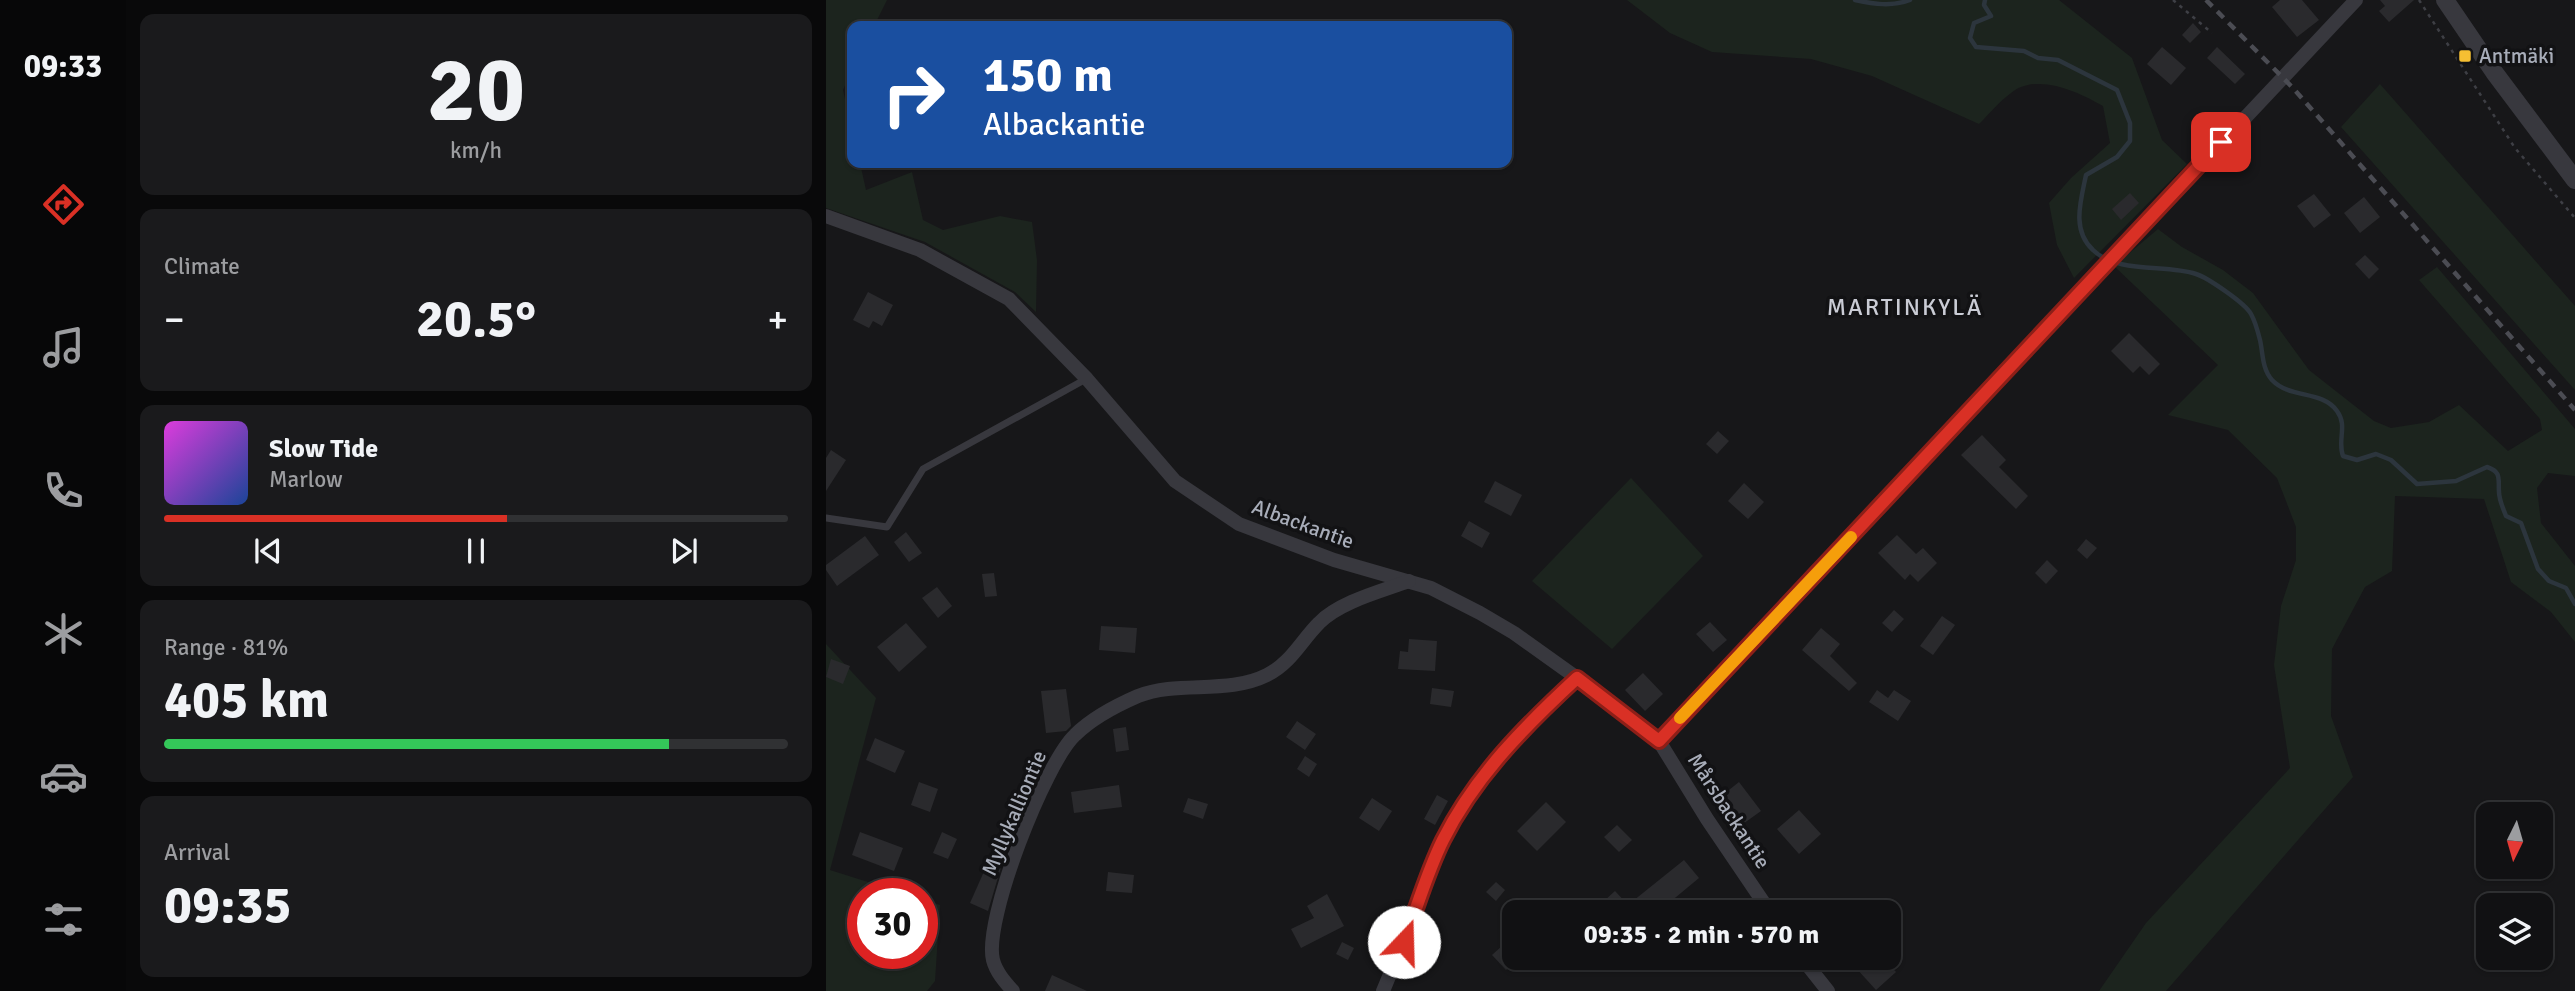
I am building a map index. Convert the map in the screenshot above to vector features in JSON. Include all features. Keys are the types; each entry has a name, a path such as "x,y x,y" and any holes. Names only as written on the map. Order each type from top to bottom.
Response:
{"street":[{"path":"1659,741 2356,0"},
{"path":"2445,0 2494,72 2575,180"},
{"name":"Albackantie","path":"826,216 920,250 1009,299 1087,379 1175,481 1239,524 1334,560 1431,588 1480,613 1514,633 1577,678 1659,741"},
{"name":"Myllykalliontie","path":"1013,991 999,974 993,960 995,915 1047,779 1073,736 1099,716 1139,696 1159,690 1229,686 1261,678 1286,662 1320,622 1334,611 1409,581"},
{"path":"1383,991 1443,841 1476,787 1531,721 1577,678"},
{"name":"Mårsbackantie","path":"1659,741 1761,900"},
{"path":"1811,970 1828,991"}],"lane":[{"path":"826,518 887,527 923,469 1087,379"}],"path":[{"path":"2173,0 2212,33"},
{"path":"2419,0 2515,148 2575,218"}],"shaded area":[{"path":"826,0 887,0 876,21 847,21 847,82 843,90 847,108 847,168 861,168 866,190 912,172 923,220 943,230 1000,216 1032,222 1037,260 1036,312 1015,292 925,242 826,208"},
{"path":"1627,0 2059,0 2132,58 2162,140 2187,164 2074,278 2057,245 2049,203 2071,178 2110,143 2103,106 2058,86 2033,84 2011,93 1979,124 1872,76 1811,59 1712,52 1670,33"},
{"path":"2380,84 2575,306 2575,390 2341,127"},
{"path":"2158,229 2182,247 2223,270 2253,293 2309,370 2374,421 2391,428 2429,422 2459,405 2508,451 2542,430 2540,419 2419,280 2437,267 2575,429 2575,476 2548,473 2537,488 2541,523 2575,566 2575,642 2551,612 2511,582 2484,499 2395,496 2392,571 2365,587 2332,649 2331,716 2353,777 2166,991 2099,991 2146,923 2290,768 2274,665 2281,606 2296,560 2296,527 2277,478 2228,430 2168,415 2218,365 2114,266"},
{"path":"1631,478 1703,556 1612,649 1532,581"},
{"path":"826,644 876,698 830,870 855,878 847,878 847,969 936,969 935,981 927,991 826,991"},
{"path":"938,904 940,905 938,935"}],"building":[{"path":"2280,0 2302,0 2319,20 2297,37 2272,7"},
{"path":"2380,0 2414,0 2389,22 2379,11 2385,6"},
{"path":"2193,23 2201,32 2190,43 2182,35"},
{"path":"2162,47 2186,68 2171,85 2147,64"},
{"path":"2217,47 2245,74 2235,84 2207,58"},
{"path":"2130,193 2139,203 2121,220 2112,209"},
{"path":"2314,194 2331,215 2314,228 2297,206"},
{"path":"2364,197 2380,217 2360,233 2344,213"},
{"path":"2365,255 2379,269 2369,279 2355,264"},
{"path":"868,292 893,305 882,326 873,321 869,328 853,320"},
{"path":"2129,333 2160,364 2149,375 2140,366 2133,373 2111,351"},
{"path":"1718,431 1729,441 1717,454 1706,444"},
{"path":"1982,435 2006,460 1999,467 2028,496 2016,509 1961,455"},
{"path":"831,450 846,460 826,491 826,458"},
{"path":"1495,481 1522,495 1511,516 1484,502"},
{"path":"1744,483 1764,502 1748,519 1728,501"},
{"path":"1469,521 1490,533 1482,548 1461,536"},
{"path":"906,532 922,553 909,562 894,542"},
{"path":"1897,535 1916,554 1923,548 1937,563 1918,582 1910,574 1905,580 1878,553"},
{"path":"865,536 879,555 837,586 826,570 826,565"},
{"path":"2086,539 2097,548 2087,559 2077,550"},
{"path":"2047,560 2058,571 2046,584 2035,573"},
{"path":"994,573 997,596 985,597 982,574"},
{"path":"937,587 952,606 938,618 922,598"},
{"path":"1894,610 1904,619 1892,632 1882,623"},
{"path":"1942,616 1955,625 1933,655 1920,646"},
{"path":"1710,622 1727,640 1713,652 1696,634"},
{"path":"906,623 927,647 899,672 877,647"},
{"path":"1101,626 1137,628 1135,653 1099,650"},
{"path":"1821,628 1840,644 1830,656 1857,683 1849,691 1802,650"},
{"path":"1409,639 1437,641 1435,671 1398,669 1400,651 1408,652"},
{"path":"831,659 850,666 843,684 826,677"},
{"path":"1643,673 1663,694 1645,711 1625,690"},
{"path":"1432,688 1454,691 1451,707 1430,704"},
{"path":"1066,689 1071,726 1066,731 1046,733 1041,691"},
{"path":"1877,690 1888,698 1894,690 1911,701 1898,721 1869,702"},
{"path":"1297,721 1316,734 1305,750 1286,737"},
{"path":"1126,727 1129,750 1116,752 1113,729"},
{"path":"875,738 905,751 895,773 866,760"},
{"path":"1305,756 1317,764 1309,777 1297,769"},
{"path":"919,782 938,789 930,812 911,805"},
{"path":"1739,782 1761,811 1740,826 1719,798"},
{"path":"1119,785 1122,807 1074,813 1071,792"},
{"path":"1437,795 1448,801 1435,825 1424,819"},
{"path":"1188,798 1208,804 1203,819 1183,812"},
{"path":"1372,798 1392,811 1379,831 1359,818"},
{"path":"1546,802 1566,822 1537,851 1517,831"},
{"path":"1799,810 1821,834 1799,854 1777,829"},
{"path":"1617,825 1632,840 1619,852 1604,837"},
{"path":"860,832 903,848 894,871 852,855"},
{"path":"942,832 957,839 948,859 933,853"},
{"path":"990,858 1002,864 988,911 970,903"},
{"path":"1684,860 1699,878 1672,900 1634,900"},
{"path":"1108,872 1134,875 1132,893 1106,891"},
{"path":"1496,882 1505,890 1496,901 1486,892"},
{"path":"1615,891 1623,900 1605,900"},
{"path":"1327,894 1344,926 1301,948 1291,929 1314,918 1307,906"},
{"path":"1342,942 1354,948 1348,960 1336,954"},
{"path":"1502,946 1502,966 1492,955"},
{"path":"1858,970 1894,970 1896,972 1876,990"},
{"path":"1052,975 1087,991 1045,991"}],"waterway":[{"path":"1855,0 1876,4 1910,0"},
{"path":"1985,0 1984,5 1991,16 1974,23 1970,38 1976,47 2024,51 2038,58 2058,60 2117,90 2130,123 2130,141 2117,157 2086,175 2079,214 2082,233 2093,250 2103,258 2128,266 2184,271 2202,276 2242,304 2254,320 2265,366 2272,380 2288,390 2323,400 2337,411 2342,422 2343,456 2357,460 2376,454 2391,460 2417,484 2456,481 2487,467 2495,471 2506,516 2521,523 2538,569 2549,581 2566,588 2575,604"}],"railway":[{"path":"2206,0 2293,88 2575,410"}],"slow traffic":[{"path":"1680,718 1851,537"}],"place":[{"name":"Antmäki","path":"2465,56"}],"district":[{"name":"MARTINKYLÄ","path":"1905,307"}],"route":[{"path":"1404,942 1443,841 1482,776 1531,721 1577,678 1659,741 2221,142"}]}
